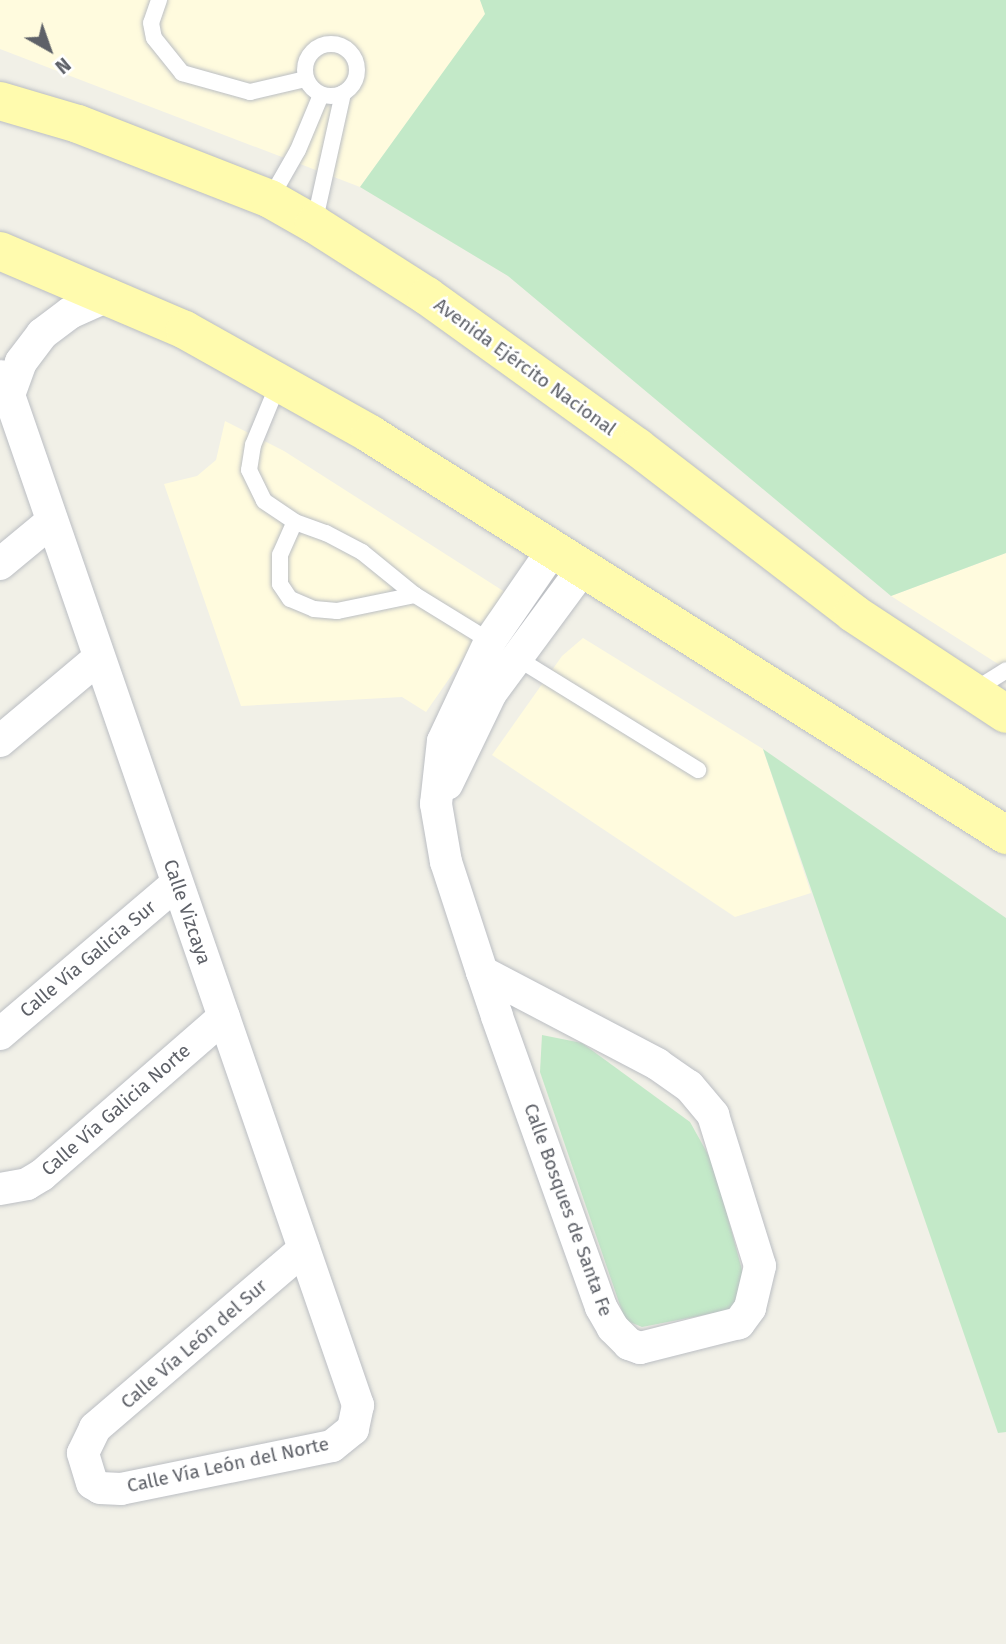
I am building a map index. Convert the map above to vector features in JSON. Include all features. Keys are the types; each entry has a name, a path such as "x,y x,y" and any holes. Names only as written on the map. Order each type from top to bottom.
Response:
{"main road":[{"name":"Avenida Ejército Nacional","path":"0,101 78,124 270,199 314,223 427,296 637,447 853,613 1006,714"},
{"path":"0,251 110,295 279,382 569,557 1006,835"}],"street":[{"name":"Calle Vizcaya","path":"110,295 70,313 42,334 4,385 358,1405 353,1430"},
{"path":"0,564 52,521"},
{"name":"Calle Bosques de Santa Fe","path":"482,972 657,1063 689,1086 713,1115 760,1266 750,1308 739,1323 640,1348 629,1344 613,1328 601,1307 482,972 446,862 436,804 491,693 503,649 569,557"},
{"path":"0,741 99,658"},
{"name":"Calle Vía Galicia Sur","path":"0,1034 176,884"},
{"name":"Calle Vía Galicia Norte","path":"1,1189 27,1184 41,1175 224,1017"},
{"name":"Calle Vía León del Sur","path":"100,1488 87,1476 86,1440 304,1249"},
{"name":"Calle Vía León del Norte","path":"100,1488 121,1489 332,1446 353,1430"}],"lane":[{"path":"159,0 151,23 154,38 182,73 250,92 306,79"},
{"path":"314,223 343,93 356,77 353,55 346,48 335,44 314,49 307,58 306,79 321,94 343,93"},
{"path":"270,199 298,150 321,94"},
{"path":"279,382 253,445 249,470 264,501 295,522 362,552 415,595 698,770"},
{"path":"295,522 277,572 290,599 314,609 337,611 415,595"},
{"path":"972,692 1006,670"}],"shaded area":[{"path":"0,0 480,0 486,14 360,187 0,49"},
{"path":"225,421 284,451 508,594 426,712 402,697 241,706 164,484 197,476 216,460"},
{"path":"1006,553 1006,669 891,596"},
{"path":"583,638 763,749 811,893 735,917 492,755 562,656"}],"green space":[{"path":"480,0 1006,0 1006,553 891,596 508,276 360,187 485,14"},
{"path":"763,749 1006,918 1006,1432 998,1433"},
{"path":"542,1035 582,1043 690,1122 714,1165 746,1285 735,1309 642,1327 625,1320 540,1072"}]}
